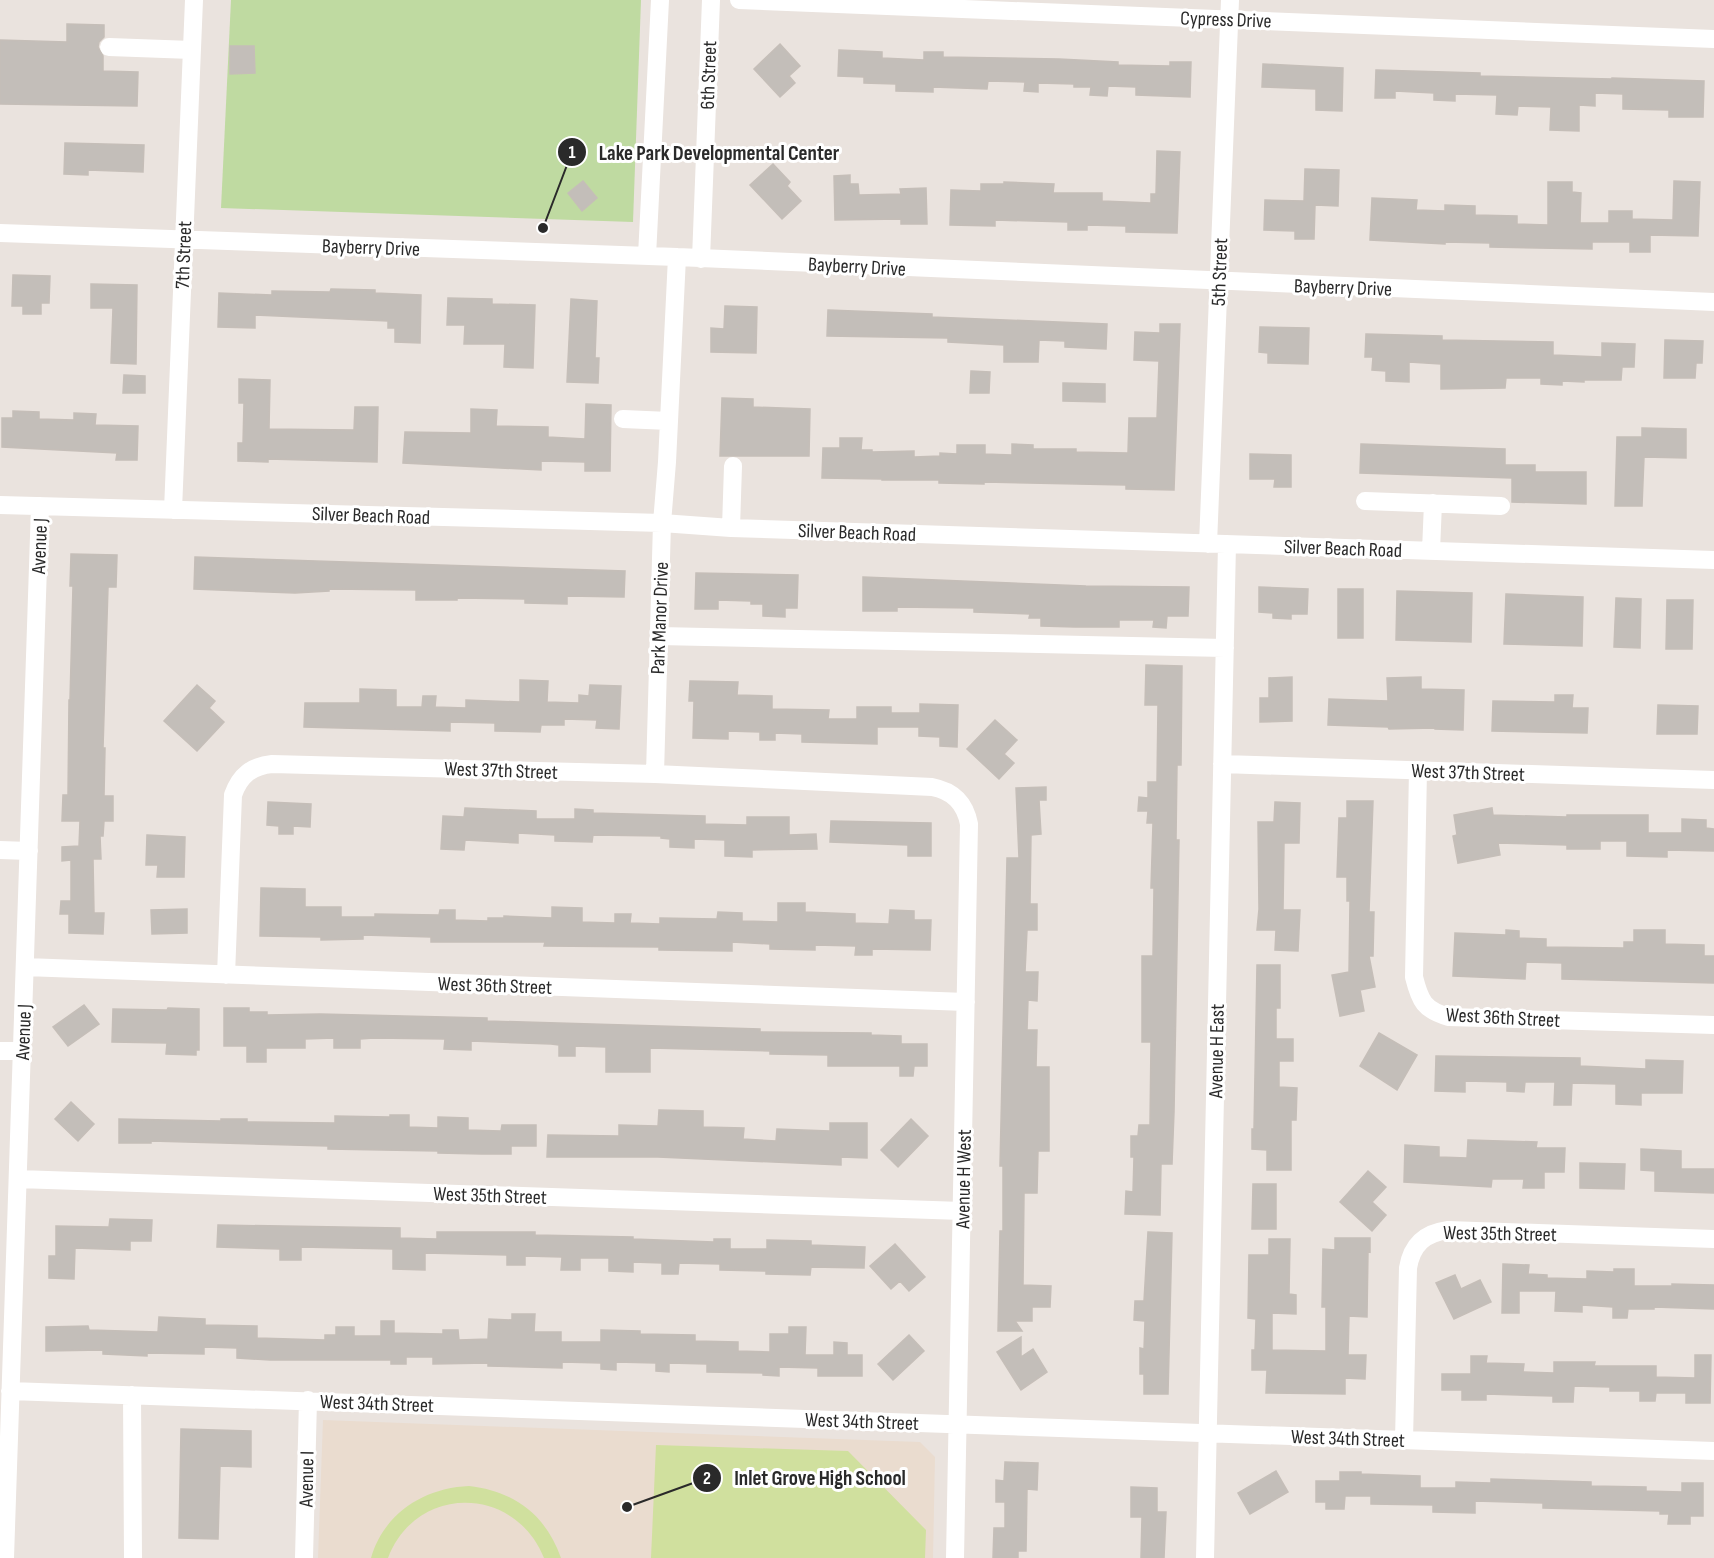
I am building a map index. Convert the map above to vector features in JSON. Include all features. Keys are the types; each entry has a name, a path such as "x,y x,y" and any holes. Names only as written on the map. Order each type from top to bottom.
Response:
{"street":[{"name":"7th Street","path":"173,510 194,0"},
{"path":"647,256 660,0"},
{"name":"6th Street","path":"701,259 711,0"},
{"name":"Cypress Drive","path":"739,0 1714,39"},
{"name":"5th Street","path":"1208,544 1230,0"},
{"path":"109,47 192,50"},
{"name":"Bayberry Drive","path":"0,233 677,257 1714,302"},
{"path":"623,419 669,421 677,257"},
{"name":"Park Manor Drive","path":"655,774 662,523 669,421"},
{"path":"730,528 733,466"},
{"path":"1365,501 1501,506"},
{"path":"1431,551 1433,503"},
{"name":"Silver Beach Road","path":"0,505 662,523 730,528 1714,561"},
{"name":"Avenue J","path":"5,1558 3,1512 8,1257 18,1179 40,506"},
{"name":"Avenue H East","path":"1205,1558 1227,544"},
{"path":"659,636 1225,648"},
{"name":"West 37th Street","path":"1222,764 1714,780"},
{"name":"West 37th Street","path":"226,975 232,795 237,783 245,774 260,765 655,774 932,787 944,790 960,801"},
{"name":"West 36th Street","path":"1418,770 1414,977 1419,997 1426,1007 1437,1014 1449,1017 1714,1025"},
{"name":"Avenue H West","path":"955,1558 969,824 967,812 960,801"},
{"path":"0,850 29,851"},
{"name":"West 36th Street","path":"25,967 966,1002"},
{"path":"0,1051 22,1051"},
{"name":"West 35th Street","path":"18,1179 962,1211"},
{"name":"West 35th Street","path":"1404,1440 1408,1268 1410,1256 1425,1236 1436,1231 1448,1230 1714,1239"},
{"name":"West 34th Street","path":"7,1385 132,1395 1714,1451"},
{"path":"132,1395 133,1558"},
{"name":"Avenue I","path":"304,1558 308,1400"}],"shaded area":[{"path":"323,1420 920,1442 935,1457 933,1558 318,1558"}],"green space":[{"path":"231,0 641,0 633,222 221,208"},
{"path":"656,1445 848,1451 926,1530 925,1558 651,1558"},
{"path":"469,1486 500,1493 526,1508 547,1529 561,1558 544,1558 530,1534 511,1517 489,1506 466,1503 442,1506 420,1517 402,1534 388,1558 371,1558 385,1528 408,1506 437,1492"}],"building":[{"path":"67,24 104,25 104,37 98,47 103,56 103,71 138,72 137,106 0,104 0,40 67,42"},
{"path":"780,44 800,66 789,76 795,83 780,97 754,69"},
{"path":"230,46 254,46 255,73 230,74"},
{"path":"839,50 882,52 882,58 924,60 924,52 943,52 943,57 1059,59 1118,62 1118,65 1170,66 1170,62 1191,62 1190,97 1136,95 1136,87 1108,86 1107,96 1090,95 1091,87 1074,87 1074,84 1038,83 1038,92 1024,91 1025,82 988,81 987,89 933,87 933,92 896,91 896,84 864,83 864,77 838,76"},
{"path":"1263,64 1343,68 1342,111 1316,110 1316,89 1262,87"},
{"path":"1376,70 1480,73 1480,76 1704,81 1703,117 1669,117 1669,110 1623,109 1623,94 1595,93 1595,106 1579,105 1579,131 1550,130 1551,107 1518,106 1517,115 1496,114 1497,95 1455,94 1455,101 1434,100 1434,93 1395,91 1395,98 1375,98"},
{"path":"65,143 144,145 143,172 88,170 88,175 64,174"},
{"path":"1157,151 1180,152 1177,233 1126,232 1126,226 1087,225 1087,230 1068,230 1068,222 995,220 995,226 950,225 951,190 981,191 981,184 1004,184 1004,182 1054,184 1053,193 1102,193 1102,201 1151,203 1151,194 1156,194"},
{"path":"773,164 790,182 787,186 801,201 782,219 750,185"},
{"path":"1305,169 1339,170 1338,206 1315,205 1314,239 1295,239 1295,231 1264,230 1265,200 1304,201"},
{"path":"850,175 850,184 858,184 859,195 901,194 900,189 926,188 927,224 901,224 901,219 835,220 834,176"},
{"path":"583,181 597,198 582,211 568,193"},
{"path":"1674,181 1700,182 1698,236 1650,235 1650,252 1630,252 1630,242 1592,242 1592,249 1490,247 1490,243 1445,242 1445,244 1370,240 1372,198 1417,200 1416,210 1445,211 1445,205 1475,206 1475,215 1517,216 1517,224 1548,225 1548,182 1572,182 1572,192 1581,193 1580,223 1609,223 1609,211 1632,211 1632,219 1673,220"},
{"path":"13,275 50,276 49,303 41,303 41,314 23,314 23,306 12,306"},
{"path":"91,284 137,285 136,364 111,363 113,308 91,308"},
{"path":"331,289 375,290 375,293 421,295 420,343 395,342 395,328 388,328 388,321 255,315 255,328 218,327 219,293 272,295 272,291 330,292"},
{"path":"448,298 492,299 492,304 535,305 533,368 504,367 505,344 464,344 465,325 447,325"},
{"path":"571,299 597,301 595,358 599,358 598,383 567,382"},
{"path":"725,306 757,307 756,353 711,352 711,328 724,329"},
{"path":"828,310 1107,324 1106,349 1065,347 1065,341 1039,340 1038,362 1004,362 1004,345 948,342 948,338 827,336"},
{"path":"1160,324 1180,324 1174,490 1126,489 1126,485 939,483 939,480 822,478 823,448 840,448 840,438 862,438 861,450 914,451 914,457 940,456 940,453 957,454 957,445 985,445 985,454 1012,455 1012,444 1033,445 1033,449 1076,449 1076,452 1128,453 1129,418 1157,418 1159,361 1134,360 1135,332 1160,333"},
{"path":"1260,327 1309,328 1308,364 1268,363 1268,353 1259,352"},
{"path":"1366,334 1442,336 1442,340 1553,342 1553,355 1602,357 1602,343 1635,344 1634,367 1622,367 1621,380 1562,381 1562,385 1541,384 1541,378 1506,378 1505,388 1441,389 1441,364 1409,362 1409,382 1386,381 1386,371 1372,370 1373,357 1365,357"},
{"path":"1665,340 1703,341 1702,363 1696,363 1695,378 1664,378"},
{"path":"971,371 990,372 989,393 970,393"},
{"path":"124,375 145,376 145,393 123,393"},
{"path":"239,379 270,380 269,429 354,430 355,407 378,407 377,462 268,459 268,462 238,461 238,443 243,443 244,403 239,403"},
{"path":"1063,383 1105,384 1105,402 1063,401"},
{"path":"722,398 753,399 753,407 810,409 809,456 720,456"},
{"path":"586,404 611,405 610,471 585,471 585,462 541,461 541,470 403,463 405,432 471,433 471,409 497,410 496,426 548,427 548,437 585,439"},
{"path":"13,411 39,412 39,419 74,420 74,413 96,414 95,425 138,426 137,460 116,460 117,453 2,447 2,418 13,418"},
{"path":"1642,428 1686,429 1686,458 1644,457 1642,506 1615,506 1617,437 1642,437"},
{"path":"1361,444 1505,449 1505,465 1535,465 1535,472 1586,472 1586,504 1512,502 1512,478 1360,473"},
{"path":"1250,454 1291,455 1291,487 1274,487 1275,479 1250,479"},
{"path":"71,554 117,555 116,587 108,587 103,748 105,748 104,796 113,796 113,821 104,821 103,836 100,836 101,859 93,859 94,913 104,913 103,934 69,933 69,914 60,914 61,901 71,901 71,860 62,861 62,847 79,846 80,821 62,821 63,795 68,795 73,586 70,586"},
{"path":"195,557 625,571 624,597 567,596 567,604 525,603 525,599 416,600 416,590 329,589 329,591 295,593 194,589"},
{"path":"696,573 798,575 797,608 785,608 785,617 763,616 763,604 751,604 751,601 718,600 718,609 695,609"},
{"path":"863,577 1086,586 1189,587 1188,616 1167,616 1166,628 1153,627 1154,620 1119,620 1119,627 1075,627 1041,626 1041,618 1029,618 1030,614 974,612 974,608 897,607 897,611 863,611"},
{"path":"1259,587 1308,589 1307,614 1291,614 1291,619 1273,618 1273,613 1259,612"},
{"path":"1338,589 1363,589 1363,638 1338,638"},
{"path":"1397,591 1472,593 1471,642 1396,640"},
{"path":"1506,594 1583,597 1582,646 1504,644"},
{"path":"1616,598 1641,599 1640,648 1614,647"},
{"path":"1667,600 1693,600 1692,649 1666,649"},
{"path":"1146,665 1182,666 1181,765 1177,765 1176,840 1179,840 1172,1164 1161,1164 1160,1215 1125,1214 1126,1191 1133,1192 1134,1157 1131,1157 1131,1136 1138,1136 1139,1125 1150,1125 1151,1042 1142,1042 1142,956 1153,956 1154,888 1151,888 1153,823 1147,823 1148,811 1138,811 1139,797 1148,798 1148,782 1157,782 1158,705 1145,705"},
{"path":"1292,677 1292,721 1260,722 1260,698 1269,698 1269,678"},
{"path":"1421,677 1421,689 1464,690 1463,730 1328,725 1329,699 1388,701 1387,678"},
{"path":"520,680 548,681 547,702 579,703 579,695 589,696 590,685 621,686 619,729 596,728 597,720 564,719 564,725 541,725 540,732 495,731 495,723 450,722 450,731 304,727 305,703 360,703 360,689 396,690 396,707 422,707 423,696 436,696 435,707 466,708 466,700 520,702"},
{"path":"690,681 738,682 737,695 772,696 772,709 829,710 828,719 857,719 857,707 891,707 891,713 920,713 920,704 958,705 957,747 940,746 940,737 919,736 919,727 877,727 877,744 802,742 802,734 775,733 775,740 760,740 760,732 728,731 728,739 693,738 694,701 689,701"},
{"path":"197,685 215,701 209,708 224,722 197,751 164,721"},
{"path":"1555,695 1573,695 1572,708 1588,708 1587,733 1492,731 1493,701 1555,702"},
{"path":"1658,705 1698,706 1697,734 1657,734"},
{"path":"995,720 1017,740 1004,754 1014,763 999,779 967,749"},
{"path":"1046,787 1046,800 1039,800 1041,834 1031,835 1030,904 1037,904 1037,930 1027,930 1025,972 1038,972 1037,1001 1028,1000 1027,1030 1037,1030 1036,1067 1049,1067 1049,1151 1038,1151 1037,1193 1024,1193 1023,1285 1051,1286 1050,1307 1032,1307 1032,1321 1015,1321 1022,1331 998,1331 1000,1231 1003,1231 1003,1166 1000,1166 1007,858 1019,858 1016,788"},
{"path":"1347,801 1373,801 1369,912 1374,912 1373,956 1369,956 1375,987 1360,990 1364,1011 1340,1016 1332,975 1349,972 1350,901 1347,901 1347,877 1337,877 1339,818 1347,818"},
{"path":"268,802 311,804 310,827 293,826 293,834 279,834 279,826 267,825"},
{"path":"1275,802 1300,803 1299,843 1284,843 1283,910 1300,910 1298,951 1275,950 1276,930 1257,930 1259,909 1258,822 1274,822"},
{"path":"465,808 536,811 536,819 575,819 575,809 593,810 593,813 705,816 705,824 747,825 747,817 789,817 789,835 816,834 817,849 752,850 752,857 725,856 725,840 694,839 694,848 670,847 670,839 661,838 661,836 593,835 592,842 555,841 555,835 518,833 518,843 465,840 464,850 441,849 443,816 464,817"},
{"path":"1492,808 1493,815 1567,817 1567,815 1648,815 1648,833 1682,833 1682,819 1706,820 1706,828 1714,829 1714,851 1667,850 1667,857 1627,856 1627,841 1600,841 1600,849 1567,849 1567,845 1498,843 1500,855 1458,863 1453,836 1457,835 1454,815"},
{"path":"831,821 931,823 931,856 908,856 908,845 830,842"},
{"path":"147,835 185,837 184,877 157,877 158,865 146,865"},
{"path":"261,888 305,889 305,907 341,907 341,917 375,917 375,914 439,915 440,910 455,910 455,920 488,921 488,918 504,918 504,916 552,918 552,907 582,908 582,922 615,923 615,914 631,914 630,923 660,924 660,918 717,919 718,912 742,913 742,921 778,922 778,903 805,903 805,912 855,914 855,923 889,924 890,910 914,911 914,920 931,920 930,950 872,949 872,955 855,955 856,946 815,945 815,950 770,949 770,944 732,942 732,951 659,950 659,947 544,946 545,942 431,942 431,937 363,935 363,939 321,940 321,937 260,936"},
{"path":"187,909 187,933 152,934 151,910"},
{"path":"1506,930 1519,931 1519,938 1546,939 1546,947 1624,948 1624,942 1634,942 1634,930 1665,930 1665,944 1704,945 1704,956 1714,956 1714,983 1562,979 1562,963 1526,962 1525,979 1453,976 1455,933 1506,935"},
{"path":"1257,965 1280,965 1280,1008 1276,1008 1276,1039 1293,1039 1293,1061 1279,1061 1279,1087 1297,1088 1296,1120 1291,1120 1291,1170 1267,1170 1267,1150 1252,1149"},
{"path":"84,1005 99,1024 68,1046 53,1027"},
{"path":"168,1008 199,1009 199,1050 196,1050 196,1055 166,1054 167,1043 112,1042 113,1009 167,1010"},
{"path":"224,1008 249,1008 249,1012 267,1012 267,1015 487,1018 487,1021 760,1029 760,1032 871,1033 871,1035 901,1036 901,1044 927,1044 927,1066 914,1066 913,1076 900,1076 900,1066 828,1066 828,1055 650,1048 650,1072 606,1072 606,1047 575,1046 575,1056 559,1056 559,1045 551,1044 471,1041 471,1050 444,1049 445,1039 374,1038 360,1039 360,1048 334,1048 334,1038 305,1039 305,1048 266,1048 266,1062 247,1062 247,1046 224,1046"},
{"path":"1379,1033 1417,1055 1397,1090 1360,1066"},
{"path":"1436,1056 1580,1058 1580,1066 1646,1069 1646,1060 1683,1061 1682,1093 1641,1093 1641,1105 1616,1104 1616,1084 1572,1083 1571,1105 1554,1105 1555,1082 1525,1082 1524,1092 1507,1091 1507,1082 1465,1081 1465,1092 1435,1091"},
{"path":"71,1102 94,1124 78,1141 55,1119"},
{"path":"659,1110 703,1111 703,1127 744,1128 743,1139 776,1141 777,1129 830,1131 830,1123 867,1123 867,1158 841,1157 841,1165 658,1157 547,1157 548,1135 619,1136 619,1125 658,1126"},
{"path":"390,1115 409,1115 409,1127 438,1128 438,1117 468,1118 468,1130 501,1131 502,1125 536,1125 536,1146 511,1146 511,1154 482,1154 328,1149 328,1146 151,1141 151,1143 119,1143 119,1119 221,1121 221,1119 247,1119 247,1122 335,1123 335,1116 390,1117"},
{"path":"911,1119 928,1136 898,1167 881,1150"},
{"path":"1468,1140 1537,1142 1536,1148 1565,1148 1564,1172 1544,1172 1544,1188 1523,1188 1524,1179 1492,1179 1491,1187 1404,1182 1405,1145 1439,1147 1439,1157 1467,1158"},
{"path":"1641,1149 1681,1151 1681,1169 1714,1169 1714,1193 1655,1191 1655,1171 1641,1170"},
{"path":"1580,1163 1625,1164 1624,1189 1580,1188"},
{"path":"1368,1171 1386,1187 1372,1202 1386,1215 1372,1231 1340,1202"},
{"path":"1253,1184 1276,1184 1276,1229 1252,1229"},
{"path":"110,1219 152,1220 151,1241 130,1241 130,1250 75,1248 74,1279 49,1278 49,1256 56,1256 56,1226 109,1227"},
{"path":"218,1225 400,1228 400,1238 437,1239 437,1232 535,1232 535,1235 633,1237 633,1239 714,1242 714,1239 730,1239 730,1249 767,1249 767,1240 811,1241 811,1245 865,1247 864,1268 811,1267 810,1275 766,1274 766,1271 720,1270 720,1264 679,1263 678,1274 662,1274 662,1263 633,1262 633,1272 609,1271 609,1258 580,1258 580,1270 561,1270 562,1257 525,1256 525,1265 507,1265 507,1255 425,1253 425,1270 393,1269 393,1249 301,1247 301,1260 280,1260 280,1249 217,1247"},
{"path":"1148,1232 1172,1233 1168,1394 1144,1394 1144,1374 1140,1374 1140,1348 1144,1349 1145,1321 1134,1320 1135,1301 1144,1301"},
{"path":"1335,1238 1370,1238 1367,1317 1349,1316 1348,1355 1366,1355 1365,1379 1345,1378 1345,1394 1266,1393 1267,1370 1252,1370 1256,1319 1248,1318 1249,1255 1269,1255 1269,1239 1290,1239 1289,1294 1296,1295 1296,1314 1272,1313 1272,1350 1326,1351 1326,1307 1322,1307 1323,1249 1335,1250"},
{"path":"895,1244 925,1277 909,1291 900,1281 891,1289 870,1266"},
{"path":"1503,1264 1529,1265 1528,1274 1547,1275 1547,1278 1587,1279 1587,1271 1614,1272 1614,1269 1634,1269 1634,1286 1714,1285 1714,1309 1654,1307 1654,1309 1628,1309 1627,1318 1613,1318 1613,1307 1582,1305 1582,1312 1555,1311 1556,1291 1519,1291 1519,1313 1502,1313"},
{"path":"1455,1275 1461,1289 1480,1280 1491,1302 1454,1319 1436,1283"},
{"path":"512,1314 535,1314 534,1332 561,1332 561,1342 601,1342 601,1330 640,1331 640,1334 695,1335 695,1341 738,1342 738,1351 770,1352 770,1334 789,1334 789,1327 806,1327 805,1355 834,1355 834,1342 847,1343 847,1355 862,1355 862,1376 818,1376 818,1368 779,1367 779,1376 763,1375 763,1373 707,1372 707,1364 669,1363 669,1372 656,1371 656,1363 616,1362 616,1370 601,1369 601,1363 562,1362 562,1368 488,1366 488,1363 433,1364 433,1357 406,1357 406,1364 391,1364 391,1360 270,1360 237,1358 237,1348 204,1347 204,1354 147,1353 147,1356 103,1354 103,1350 46,1351 46,1327 88,1326 89,1330 158,1332 159,1317 205,1319 205,1325 257,1326 257,1338 325,1340 325,1335 336,1335 336,1327 354,1327 354,1336 381,1336 381,1321 394,1321 394,1333 443,1334 443,1330 458,1330 459,1340 488,1339 489,1319 512,1320"},
{"path":"909,1335 924,1351 893,1380 878,1364"},
{"path":"1021,1337 1021,1357 1033,1349 1047,1372 1021,1390 997,1352"},
{"path":"1695,1355 1711,1355 1710,1403 1686,1403 1686,1393 1656,1393 1655,1401 1640,1401 1640,1391 1610,1391 1610,1387 1574,1386 1573,1402 1553,1402 1553,1396 1486,1394 1486,1400 1462,1400 1462,1390 1442,1390 1442,1374 1471,1374 1471,1356 1487,1356 1486,1363 1524,1364 1523,1372 1554,1373 1554,1362 1595,1362 1594,1366 1656,1366 1656,1377 1695,1378"},
{"path":"181,1429 251,1431 251,1467 220,1466 218,1539 179,1538"},
{"path":"1005,1462 1038,1463 1037,1490 1027,1489 1026,1551 1018,1551 1018,1558 993,1558 994,1528 1005,1528 1005,1502 996,1502 996,1480 1004,1481"},
{"path":"1276,1471 1288,1492 1250,1514 1238,1493"},
{"path":"1340,1472 1420,1476 1420,1488 1456,1488 1456,1482 1491,1483 1491,1479 1591,1482 1591,1486 1646,1487 1646,1491 1682,1492 1682,1483 1703,1483 1703,1516 1690,1516 1690,1524 1668,1524 1669,1514 1660,1514 1660,1511 1543,1508 1543,1503 1475,1501 1475,1513 1433,1512 1433,1505 1371,1504 1371,1496 1345,1496 1344,1509 1326,1509 1326,1502 1316,1502 1316,1481 1340,1481"},
{"path":"1131,1487 1157,1488 1157,1512 1166,1512 1164,1558 1141,1558 1142,1517 1131,1517"}],"place":[{"name":"Lake Park Developmental Center","path":"543,228"},
{"name":"Inlet Grove High School","path":"627,1507"}]}
